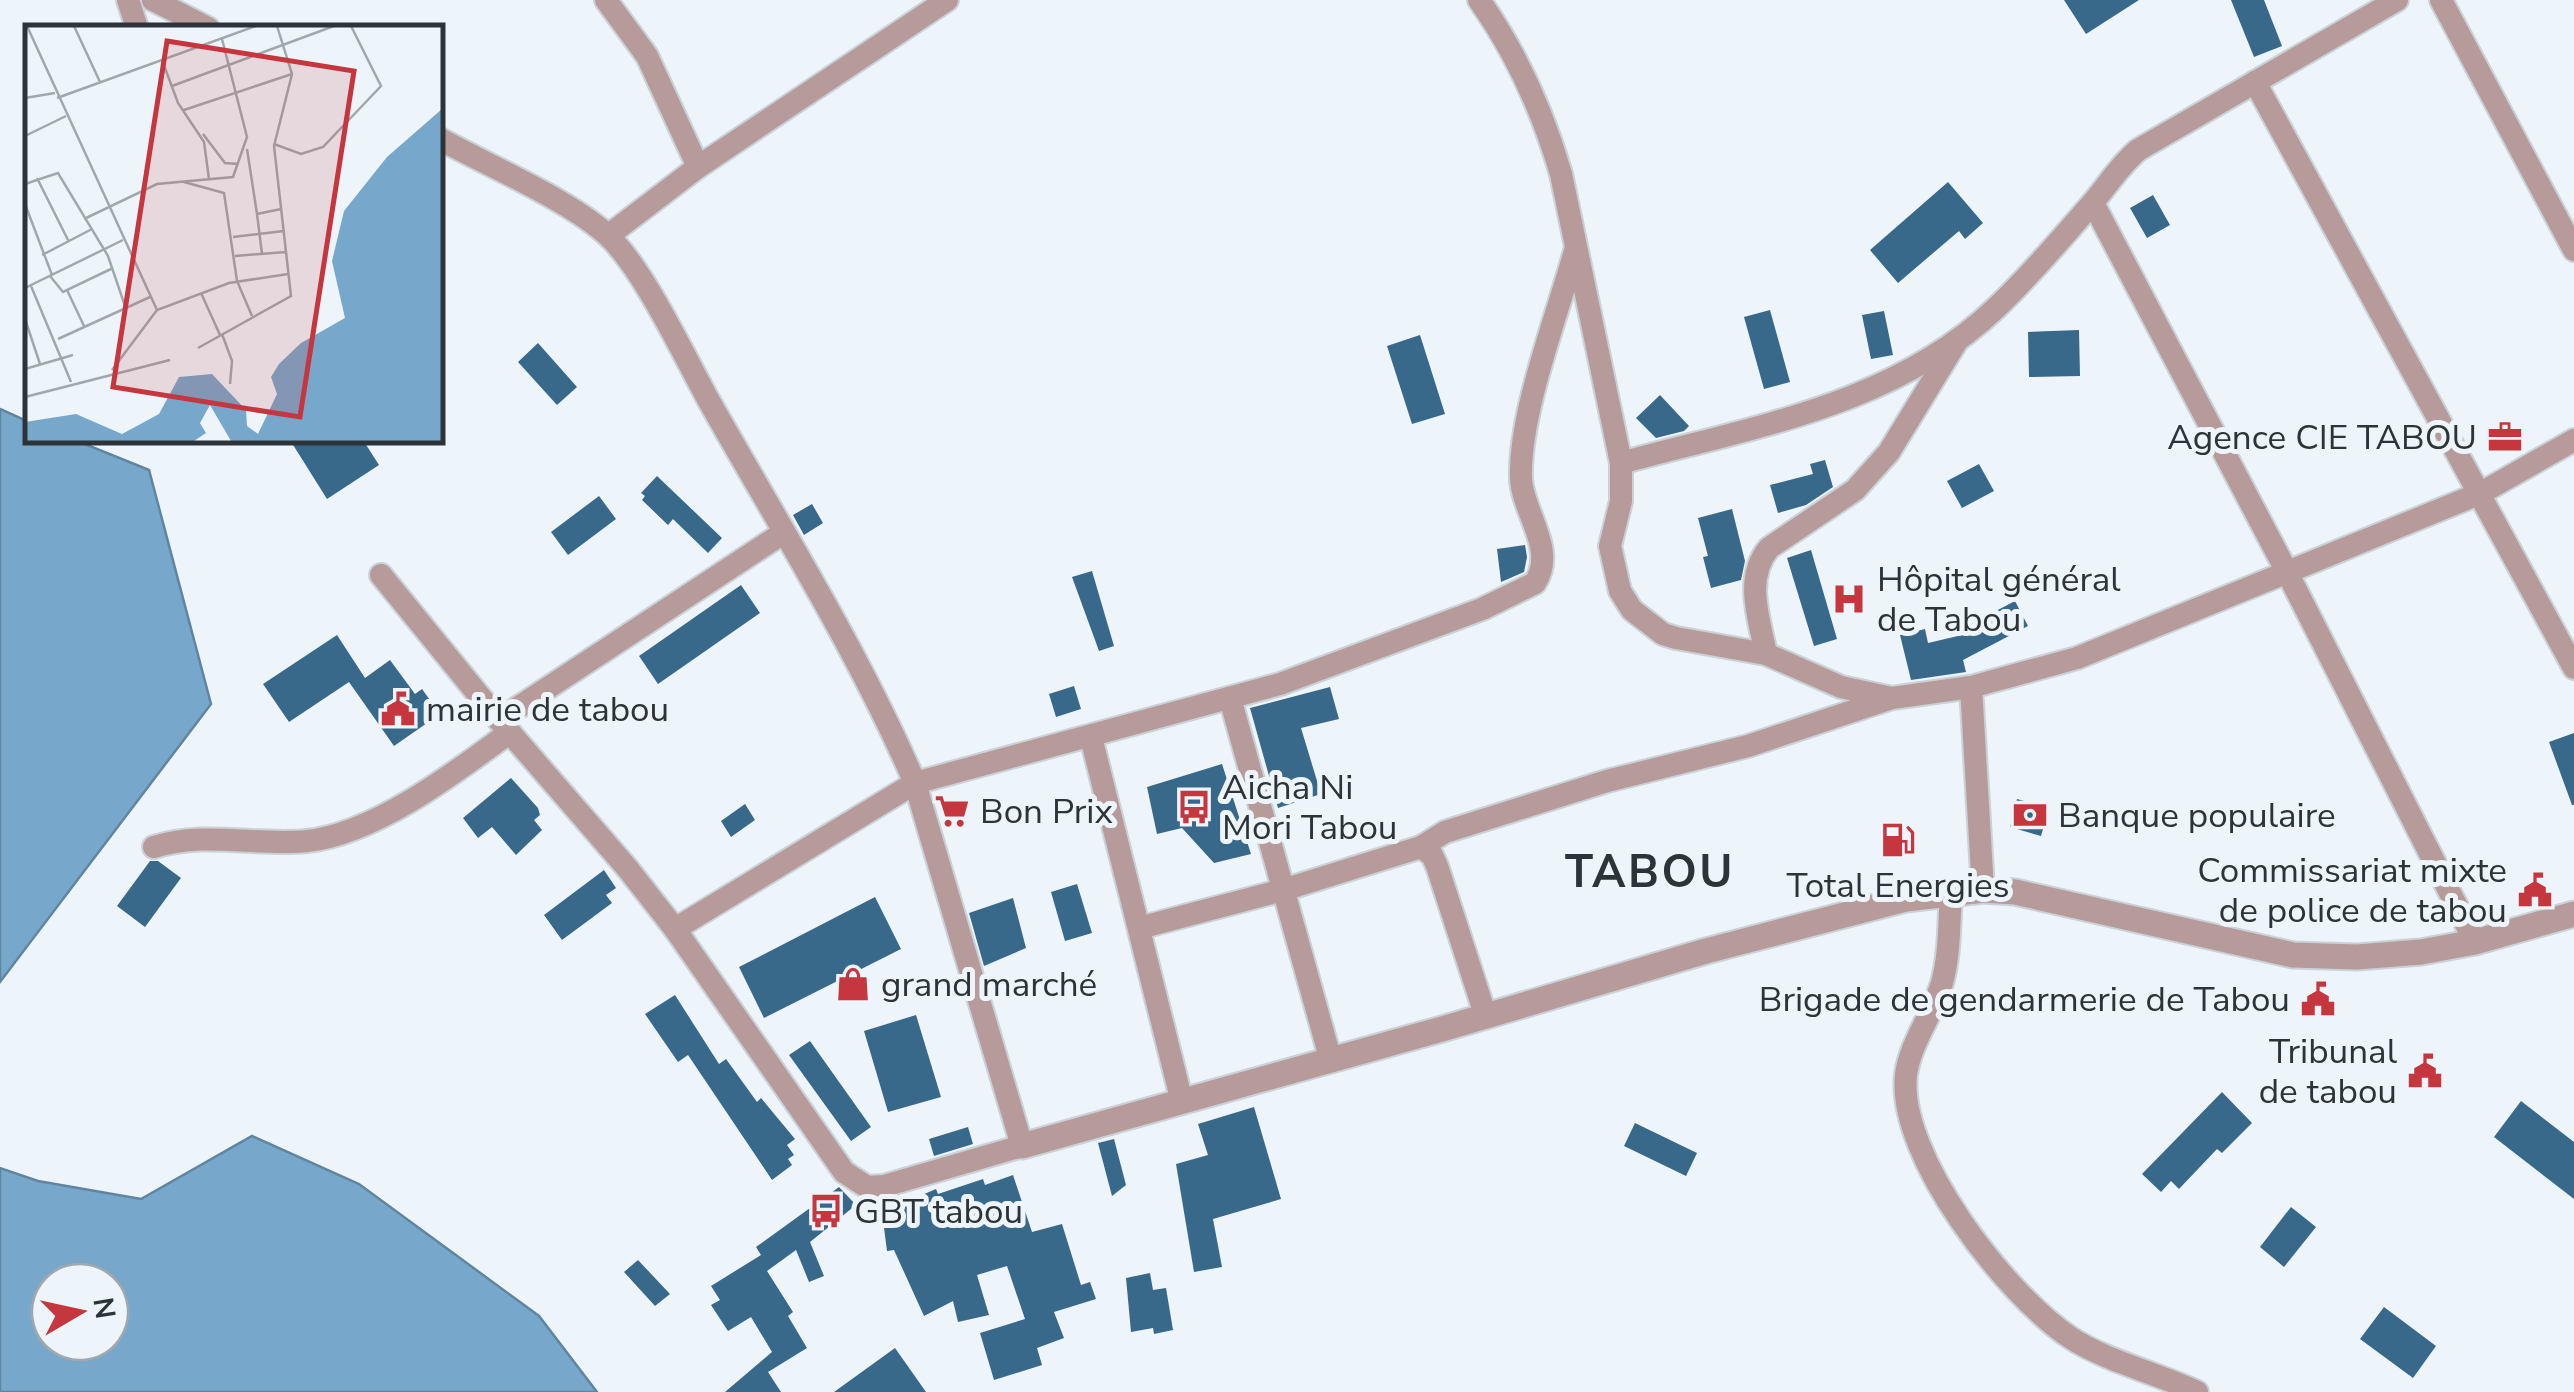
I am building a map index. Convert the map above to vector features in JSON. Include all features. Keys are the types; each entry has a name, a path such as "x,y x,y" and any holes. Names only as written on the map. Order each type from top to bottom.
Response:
{"street":[{"path":"128,0 136,25"},
{"path":"153,0 202,25"},
{"path":"606,0 646,56 698,167"},
{"path":"609,236 698,167 947,0"},
{"path":"1480,0 1509,46 1552,142 1621,463 1621,500 1610,546 1620,591 1632,610 1663,634 1766,654 1841,687 1892,698"},
{"path":"1621,463 1843,402 1885,385 1959,338 1996,308 2138,150 2397,0"},
{"path":"2441,0 2574,250"},
{"path":"2256,82 2574,668"},
{"path":"442,141 583,216 609,236 654,302 857,659 914,783 1022,1146"},
{"path":"2093,203 2475,942"},
{"path":"674,929 914,783 1092,737 1336,665 1482,609 1535,583 1542,560 1539,538 1521,486 1521,457 1530,411 1576,248"},
{"path":"1766,654 1754,583 1759,560 1769,548 1855,490 1890,452 1959,338"},
{"path":"1139,928 1283,890 1422,847 1445,832 1607,781 1748,746 1892,698 1971,687 2077,658 2481,494 2574,440"},
{"path":"154,847 218,838 324,838 427,793 504,726 782,532"},
{"path":"381,575 628,869 674,929 831,1157 854,1181 866,1187 884,1186 1706,952 1906,899 1983,890 2054,899 2293,954 2357,957 2421,952 2475,942 2574,914"},
{"path":"1971,687 1983,890"},
{"path":"1230,698 1331,1061"},
{"path":"1092,737 1182,1102"},
{"path":"1422,847 1437,866 1486,1016"},
{"path":"1950,892 1942,983 1911,1058 1906,1082 1913,1130 1930,1172 2021,1294 2054,1326 2075,1341 2197,1392"}],"water":[{"path":"0,409 25,420 25,442 80,442 149,470 211,704 0,982"},
{"path":"252,1136 359,1184 539,1316 597,1392 0,1392 0,1168 38,1181 141,1199"}],"building":[{"path":"2064,0 2139,0 2086,34"},
{"path":"2231,0 2264,0 2282,46 2254,57"},
{"path":"1948,182 1983,223 1965,239 1959,231 1898,283 1870,250"},
{"path":"2153,195 2170,225 2147,238 2130,208"},
{"path":"1770,310 1790,382 1764,389 1744,317"},
{"path":"1884,311 1893,355 1871,359 1862,315"},
{"path":"2079,330 2080,376 2029,377 2028,332"},
{"path":"1420,335 1445,414 1412,424 1387,346"},
{"path":"538,343 577,387 557,405 518,362"},
{"path":"1660,395 1689,426 1684,431 1656,438 1636,418"},
{"path":"291,442 364,442 379,465 327,499"},
{"path":"1825,460 1833,487 1806,505 1778,513 1770,485 1813,474 1810,464"},
{"path":"1979,464 1994,491 1962,508 1947,481"},
{"path":"657,476 722,538 708,553 673,519 668,525 642,500 645,496 641,493"},
{"path":"599,496 616,519 568,555 551,532"},
{"path":"812,504 823,523 804,535 793,515"},
{"path":"1732,509 1745,561 1741,580 1711,588 1698,518"},
{"path":"1525,545 1524,572 1501,582 1497,549"},
{"path":"1811,550 1837,639 1814,646 1787,558"},
{"path":"1092,571 1114,646 1099,651 1072,577"},
{"path":"741,585 760,613 658,684 639,656"},
{"path":"2015,601 2028,626 1963,660 1966,672 1911,680 1900,635 1925,629 1928,643 1975,632 1971,624"},
{"path":"337,635 365,678 390,660 415,694 422,689 440,714 394,746 349,682 289,722 263,684"},
{"path":"1074,686 1081,709 1056,717 1049,694"},
{"path":"1330,687 1339,719 1301,728 1321,794 1278,808 1250,708"},
{"path":"2574,733 2574,805 2572,805 2549,742"},
{"name":"Aicha Ni Mori Tabou","path":"1222,764 1251,854 1214,863 1182,828 1157,834 1147,787"},
{"path":"511,778 538,808 540,815 534,820 542,830 516,855 492,827 478,838 463,818"},
{"path":"2017,799 2049,808 2041,836 2010,827"},
{"path":"745,804 755,820 731,837 721,821"},
{"path":"150,861 158,861 181,878 145,927 117,906"},
{"path":"604,870 616,888 606,895 612,903 562,940 544,915"},
{"path":"1077,884 1092,933 1065,941 1051,892"},
{"path":"875,897 901,949 764,1018 739,967"},
{"path":"1013,898 1026,948 984,966 969,913"},
{"path":"675,995 719,1064 726,1059 757,1102 761,1098 795,1139 787,1145 794,1155 788,1159 792,1165 772,1180 688,1055 678,1062 645,1014"},
{"path":"916,1015 941,1097 888,1112 864,1031"},
{"path":"810,1041 871,1127 851,1141 789,1055"},
{"path":"2222,1092 2252,1123 2222,1153 2217,1149 2179,1189 2171,1181 2161,1192 2142,1174"},
{"path":"2521,1101 2574,1142 2574,1199 2494,1137"},
{"path":"1254,1107 1281,1199 1213,1219 1222,1267 1194,1272 1176,1164 1208,1155 1198,1124"},
{"path":"1635,1123 1697,1153 1686,1176 1624,1146"},
{"path":"968,1127 973,1144 934,1156 929,1139"},
{"path":"1114,1139 1126,1185 1112,1196 1098,1143"},
{"path":"1013,1175 1032,1232 1062,1224 1081,1285 1090,1282 1096,1299 1054,1312 1064,1338 1037,1348 1042,1365 994,1380 980,1333 1025,1319 1007,1266 977,1275 989,1315 958,1322 953,1301 924,1316 894,1250 887,1251 882,1212 936,1189 938,1194 983,1179 985,1185"},
{"path":"839,1187 856,1205 810,1242 824,1276 809,1282 796,1250 767,1271 793,1312 788,1316 807,1348 768,1372 781,1392 725,1392 772,1352 751,1317 728,1331 711,1305 720,1300 711,1286 761,1255 756,1247"},
{"path":"2291,1207 2316,1227 2284,1267 2260,1247"},
{"path":"638,1260 670,1294 655,1306 624,1272"},
{"path":"1150,1273 1153,1290 1166,1288 1173,1330 1154,1334 1153,1328 1131,1332 1126,1278"},
{"path":"2384,1307 2436,1346 2413,1378 2360,1339"},
{"path":"895,1348 926,1392 834,1392"}],"place":[{"name":"Agence CIE TABOU","path":"2505,437"},
{"name":"Hôpital général de Tabou","path":"1849,599"},
{"name":"mairie de tabou","path":"398,709"},
{"name":"Aicha Ni Mori Tabou","path":"1194,807"},
{"name":"Bon Prix","path":"952,811"},
{"name":"Banque populaire","path":"2030,815"},
{"name":"Total Energies","path":"1898,840"},
{"name":"Commissariat mixte de police de tabou","path":"2535,890"},
{"name":"grand marché","path":"853,984"},
{"name":"Brigade de gendarmerie de Tabou","path":"2318,999"},
{"name":"Tribunal de tabou","path":"2425,1071"},
{"name":"GBT tabou","path":"826,1211"}],"district":[{"name":"TABOU","path":"1650,871"}]}
